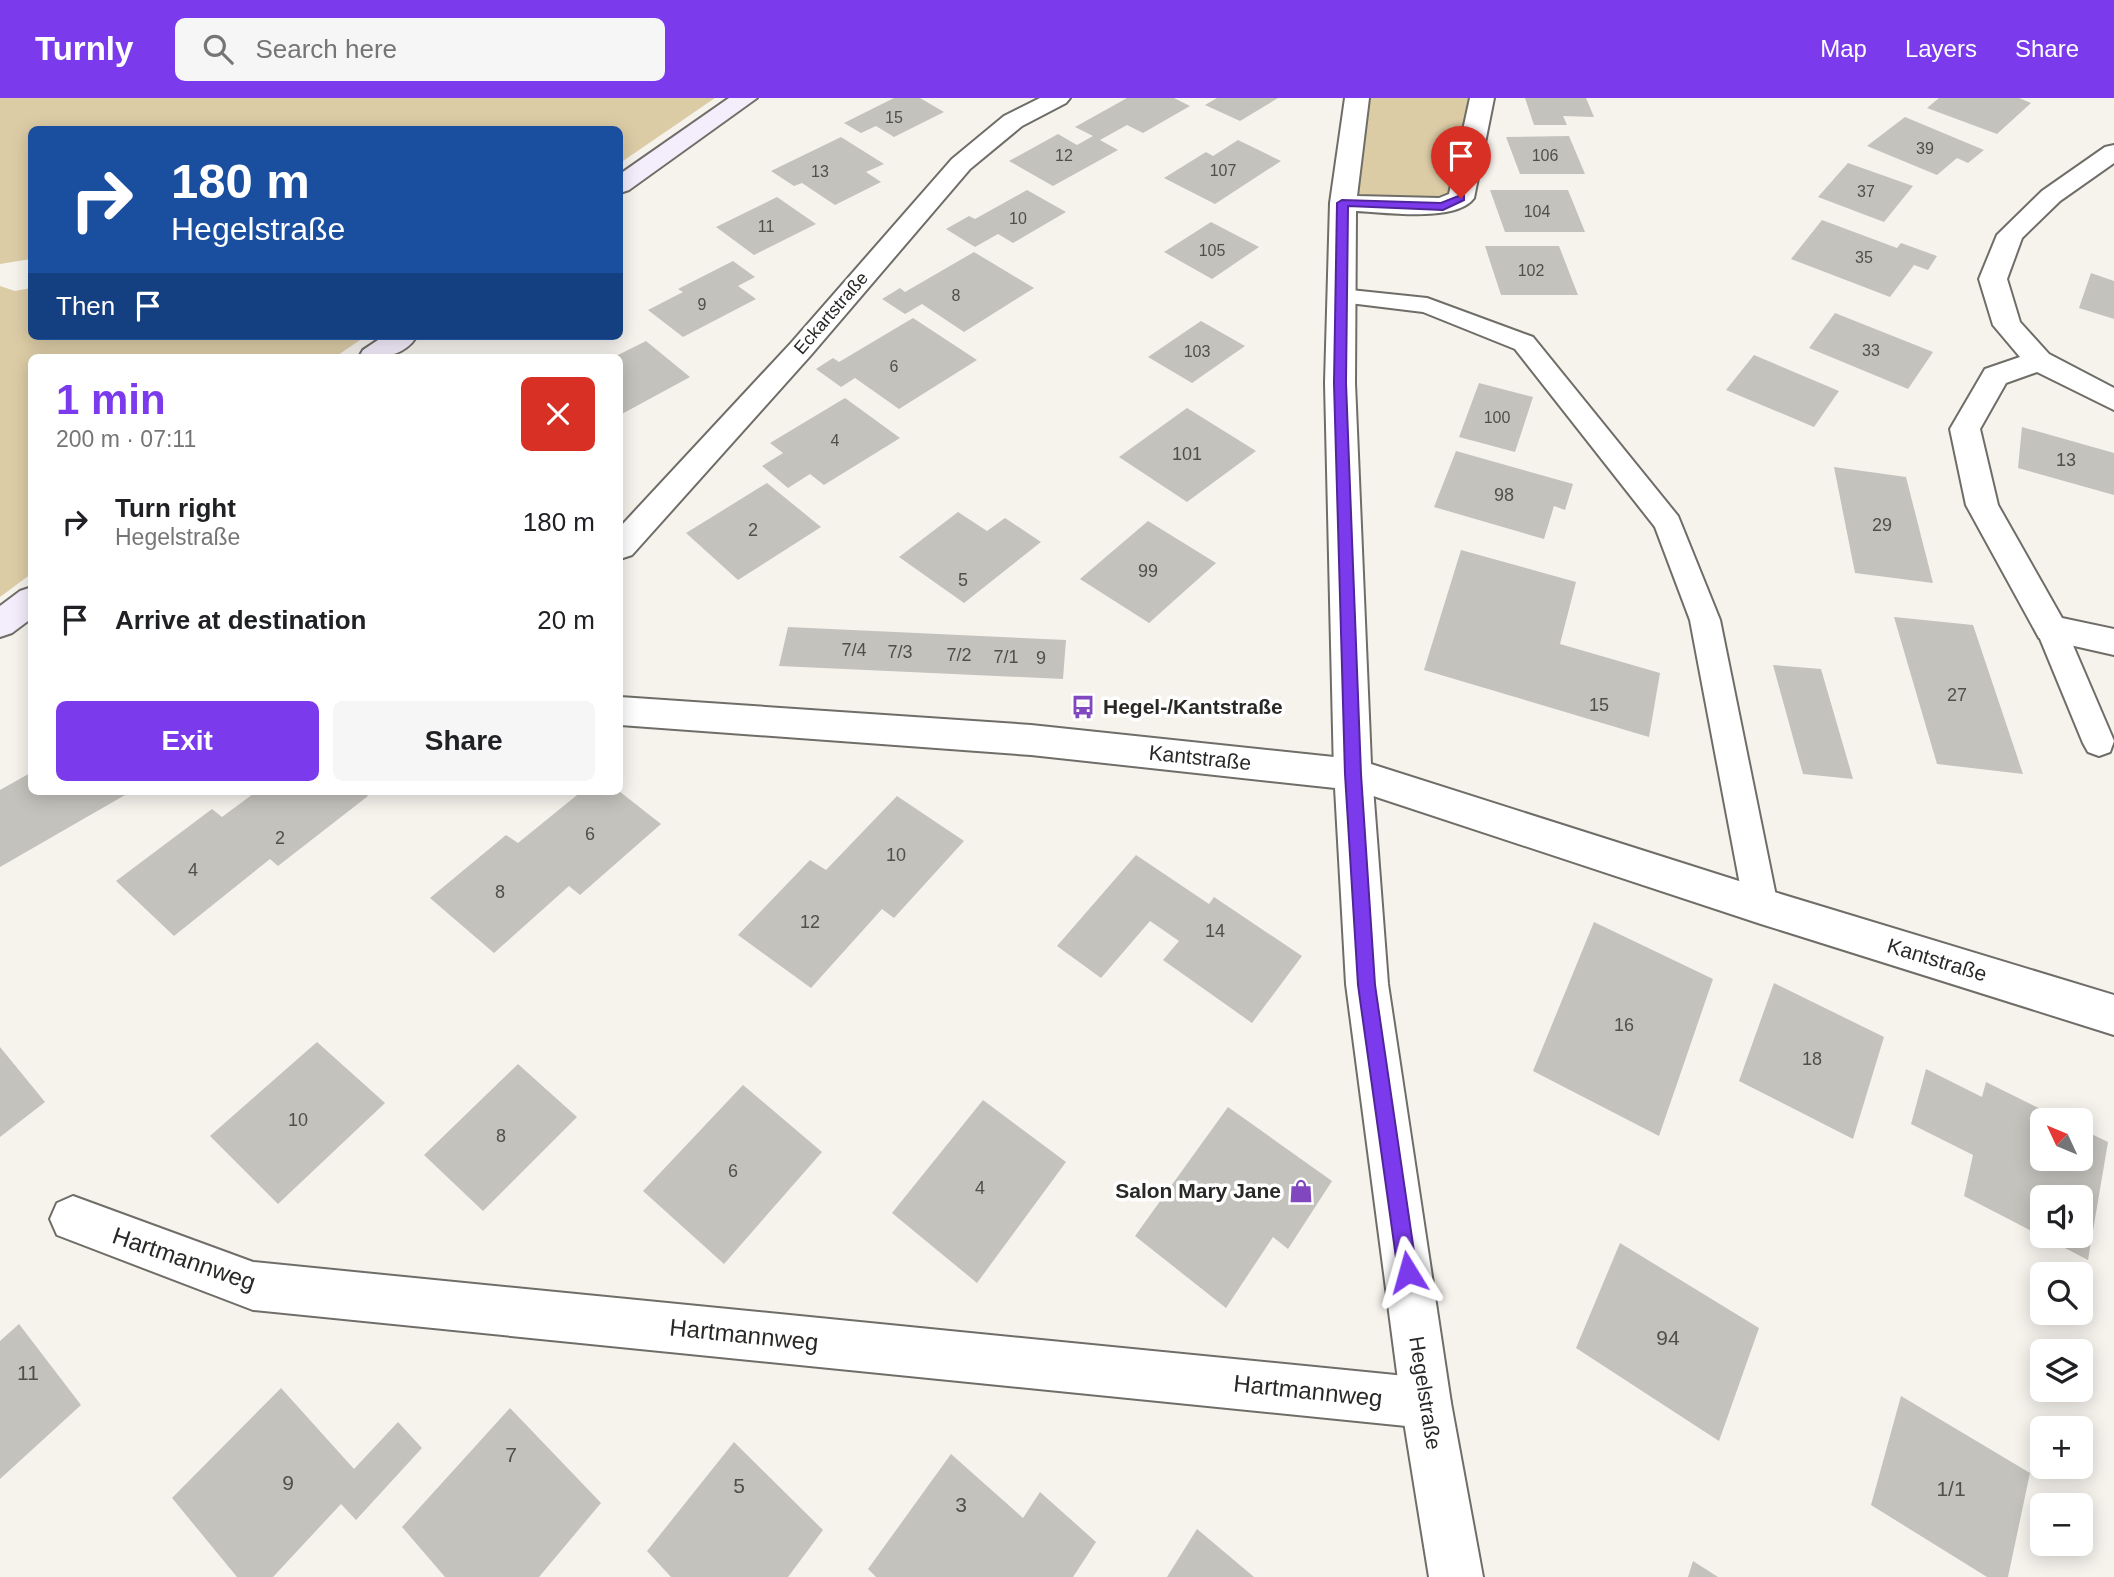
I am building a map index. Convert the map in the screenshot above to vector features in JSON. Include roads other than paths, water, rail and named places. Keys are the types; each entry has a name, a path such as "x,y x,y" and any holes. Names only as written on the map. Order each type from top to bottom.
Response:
{"main road":[{"path":"623,183 746,98"},
{"path":"377,354 397,340"},
{"path":"0,624 28,603"}],"street":[{"name":"Eckartstraße","path":"623,544 801,349 961,164 1013,121 1058,98"},
{"name":"Hegelstraße","path":"1357,98 1342,203 1340,383 1353,774 1367,985 1426,1403 1456,1577"},
{"path":"1342,203 1443,206 1461,198 1482,98"},
{"path":"2114,152 2051,197 2010,235 1993,278 2007,325 2039,361 2114,400"},
{"path":"2039,361 1995,376 1965,429 1982,505 2051,629 2114,642"},
{"name":"Kantstraße","path":"623,711 1031,740 1353,774 1761,906 2114,1015"},
{"name":"Hartmannweg","path":"73,1219 253,1286 1426,1403"}],"lane":[{"path":"1341,296 1427,305 1524,343 1668,523 1705,620 1761,906"},
{"path":"2051,629 2099,743"}],"place":[{"name":"Hegel-/Kantstraße","path":"1083,707"},
{"name":"Salon Mary Jane","path":"1301,1191"}]}
